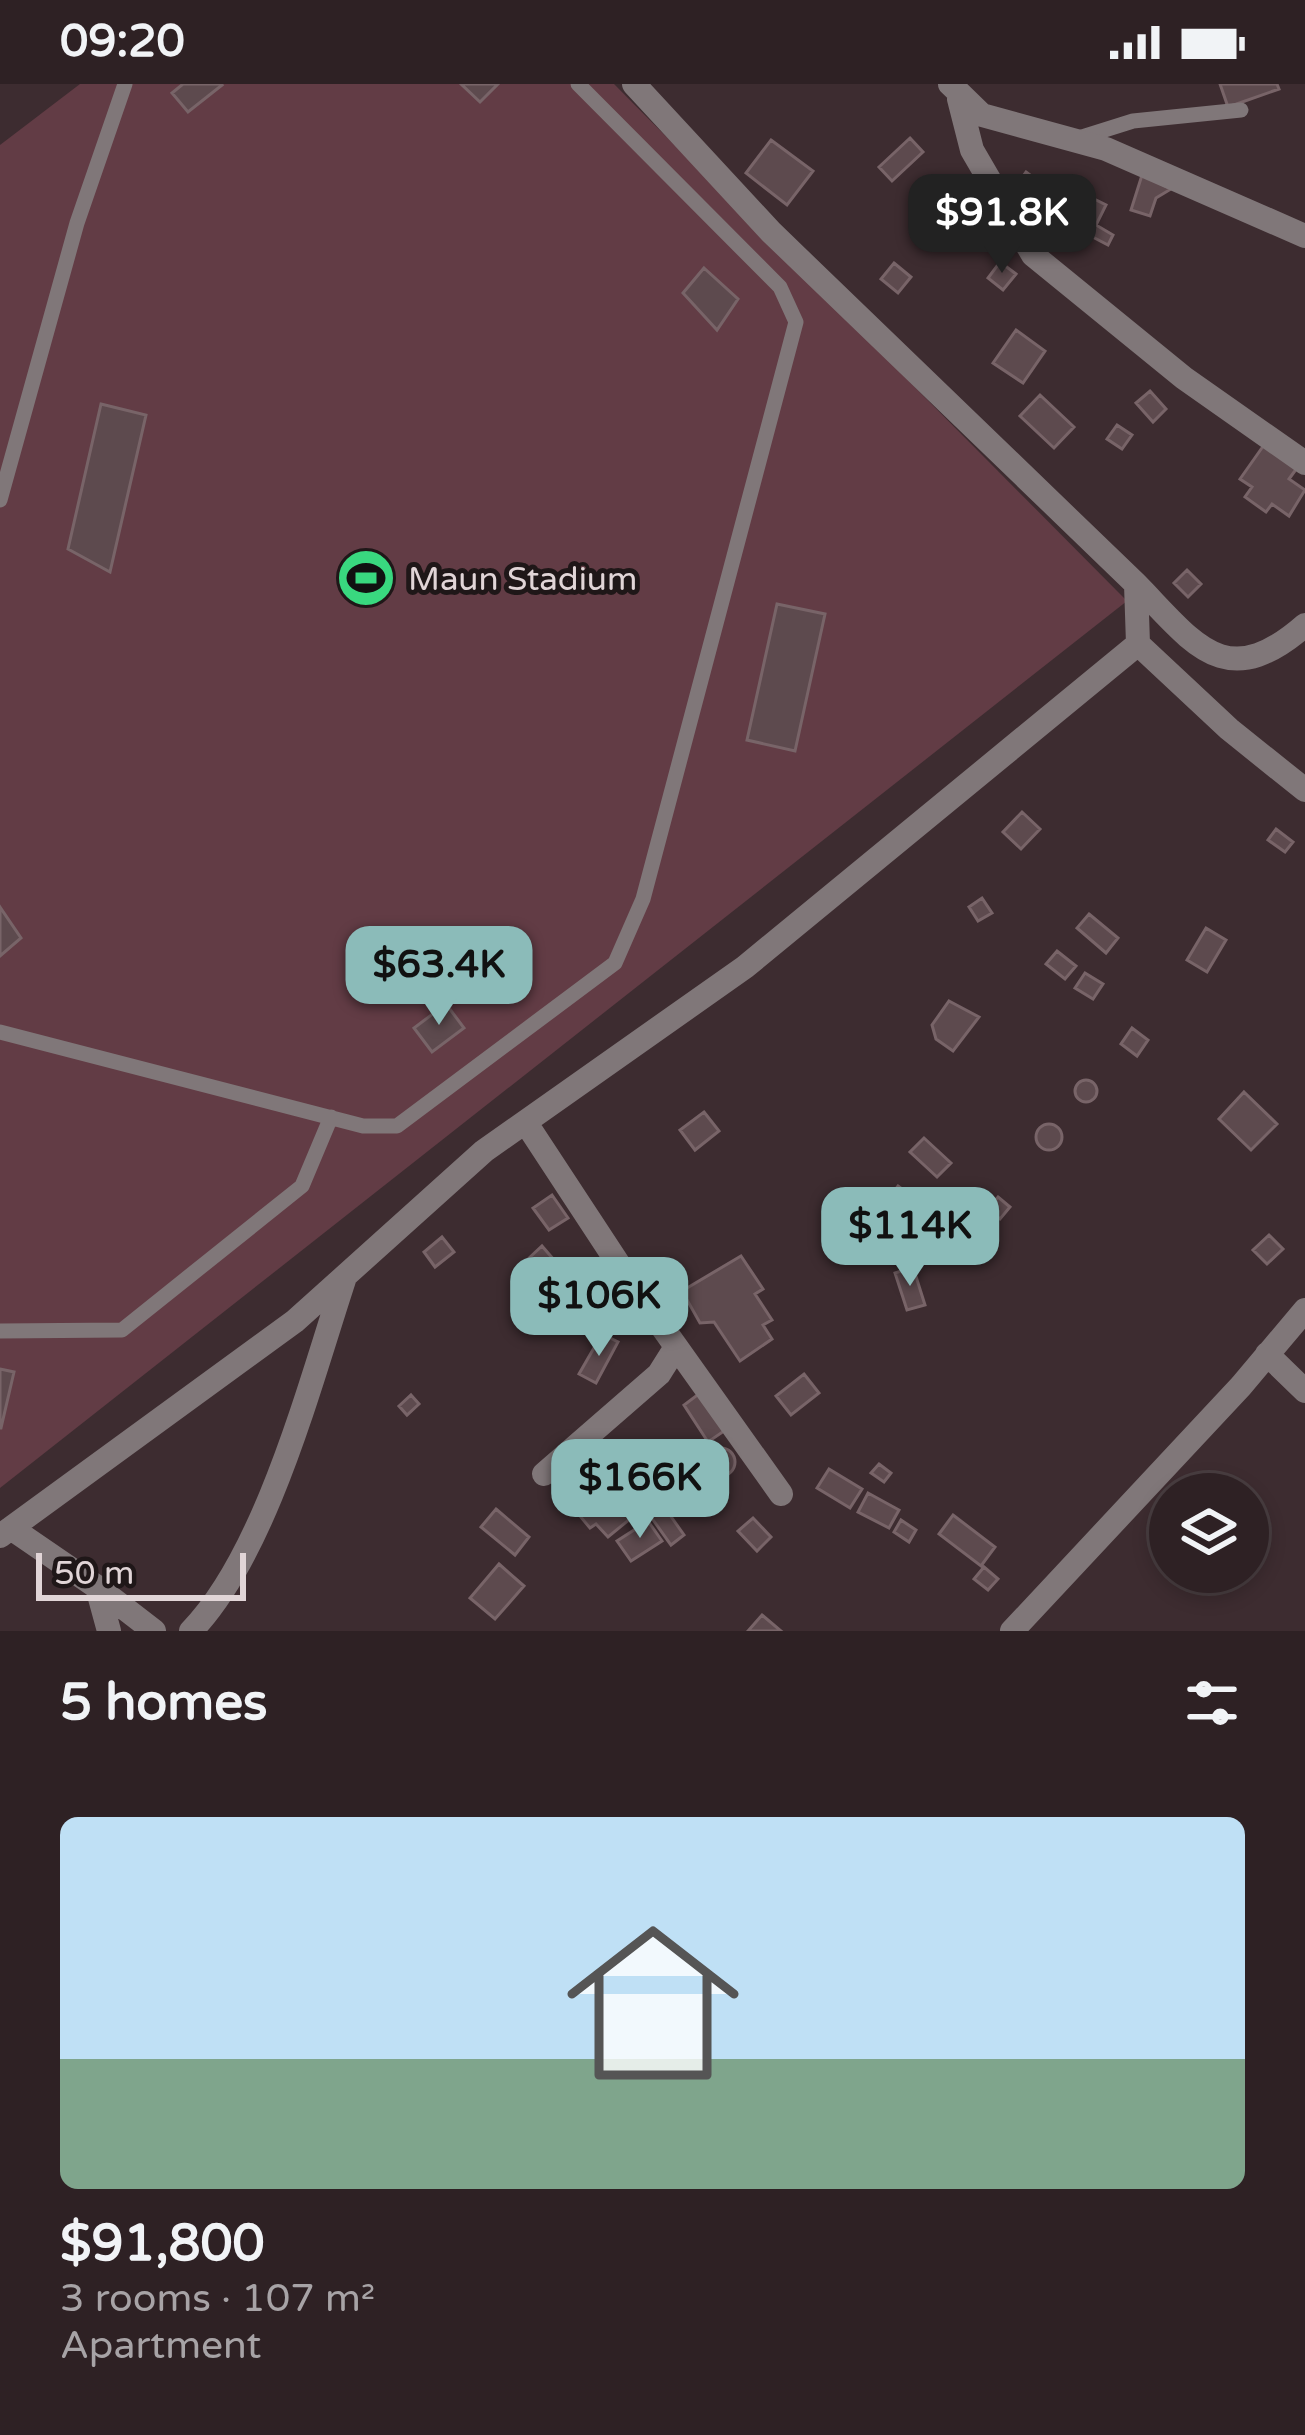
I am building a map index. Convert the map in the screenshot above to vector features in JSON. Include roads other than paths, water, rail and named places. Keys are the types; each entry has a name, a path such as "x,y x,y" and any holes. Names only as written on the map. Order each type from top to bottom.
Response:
{"street":[{"path":"634,84 771,232 1136,584 1192,644 1220,657 1255,658 1305,625"},
{"path":"954,92 1006,124 1076,139 1305,236"},
{"path":"954,92 972,150 1034,256 1184,378 1305,463"},
{"path":"1136,584 1138,644 1228,729 1305,790"},
{"path":"154,1631 97,1587 5,1532 228,1371 345,1278 484,1151 780,940 1138,644"},
{"path":"526,1123 781,1494"},
{"path":"191,1631 221,1593 244,1550 305,1399 345,1278"},
{"path":"1012,1631 1305,1310"},
{"path":"544,1474 659,1374 676,1347"},
{"path":"1267,1354 1305,1391"},
{"path":"97,1587 109,1631"}],"lane":[{"path":"0,500 77,223 124,84"},
{"path":"0,1032 331,1117 397,1126 615,963 643,899 796,322 780,287 578,84"},
{"path":"1076,139 1133,121 1241,110"},
{"path":"0,1331 122,1330 302,1186 331,1117"}],"place":[{"name":"Maun Stadium","path":"366,578"}]}
